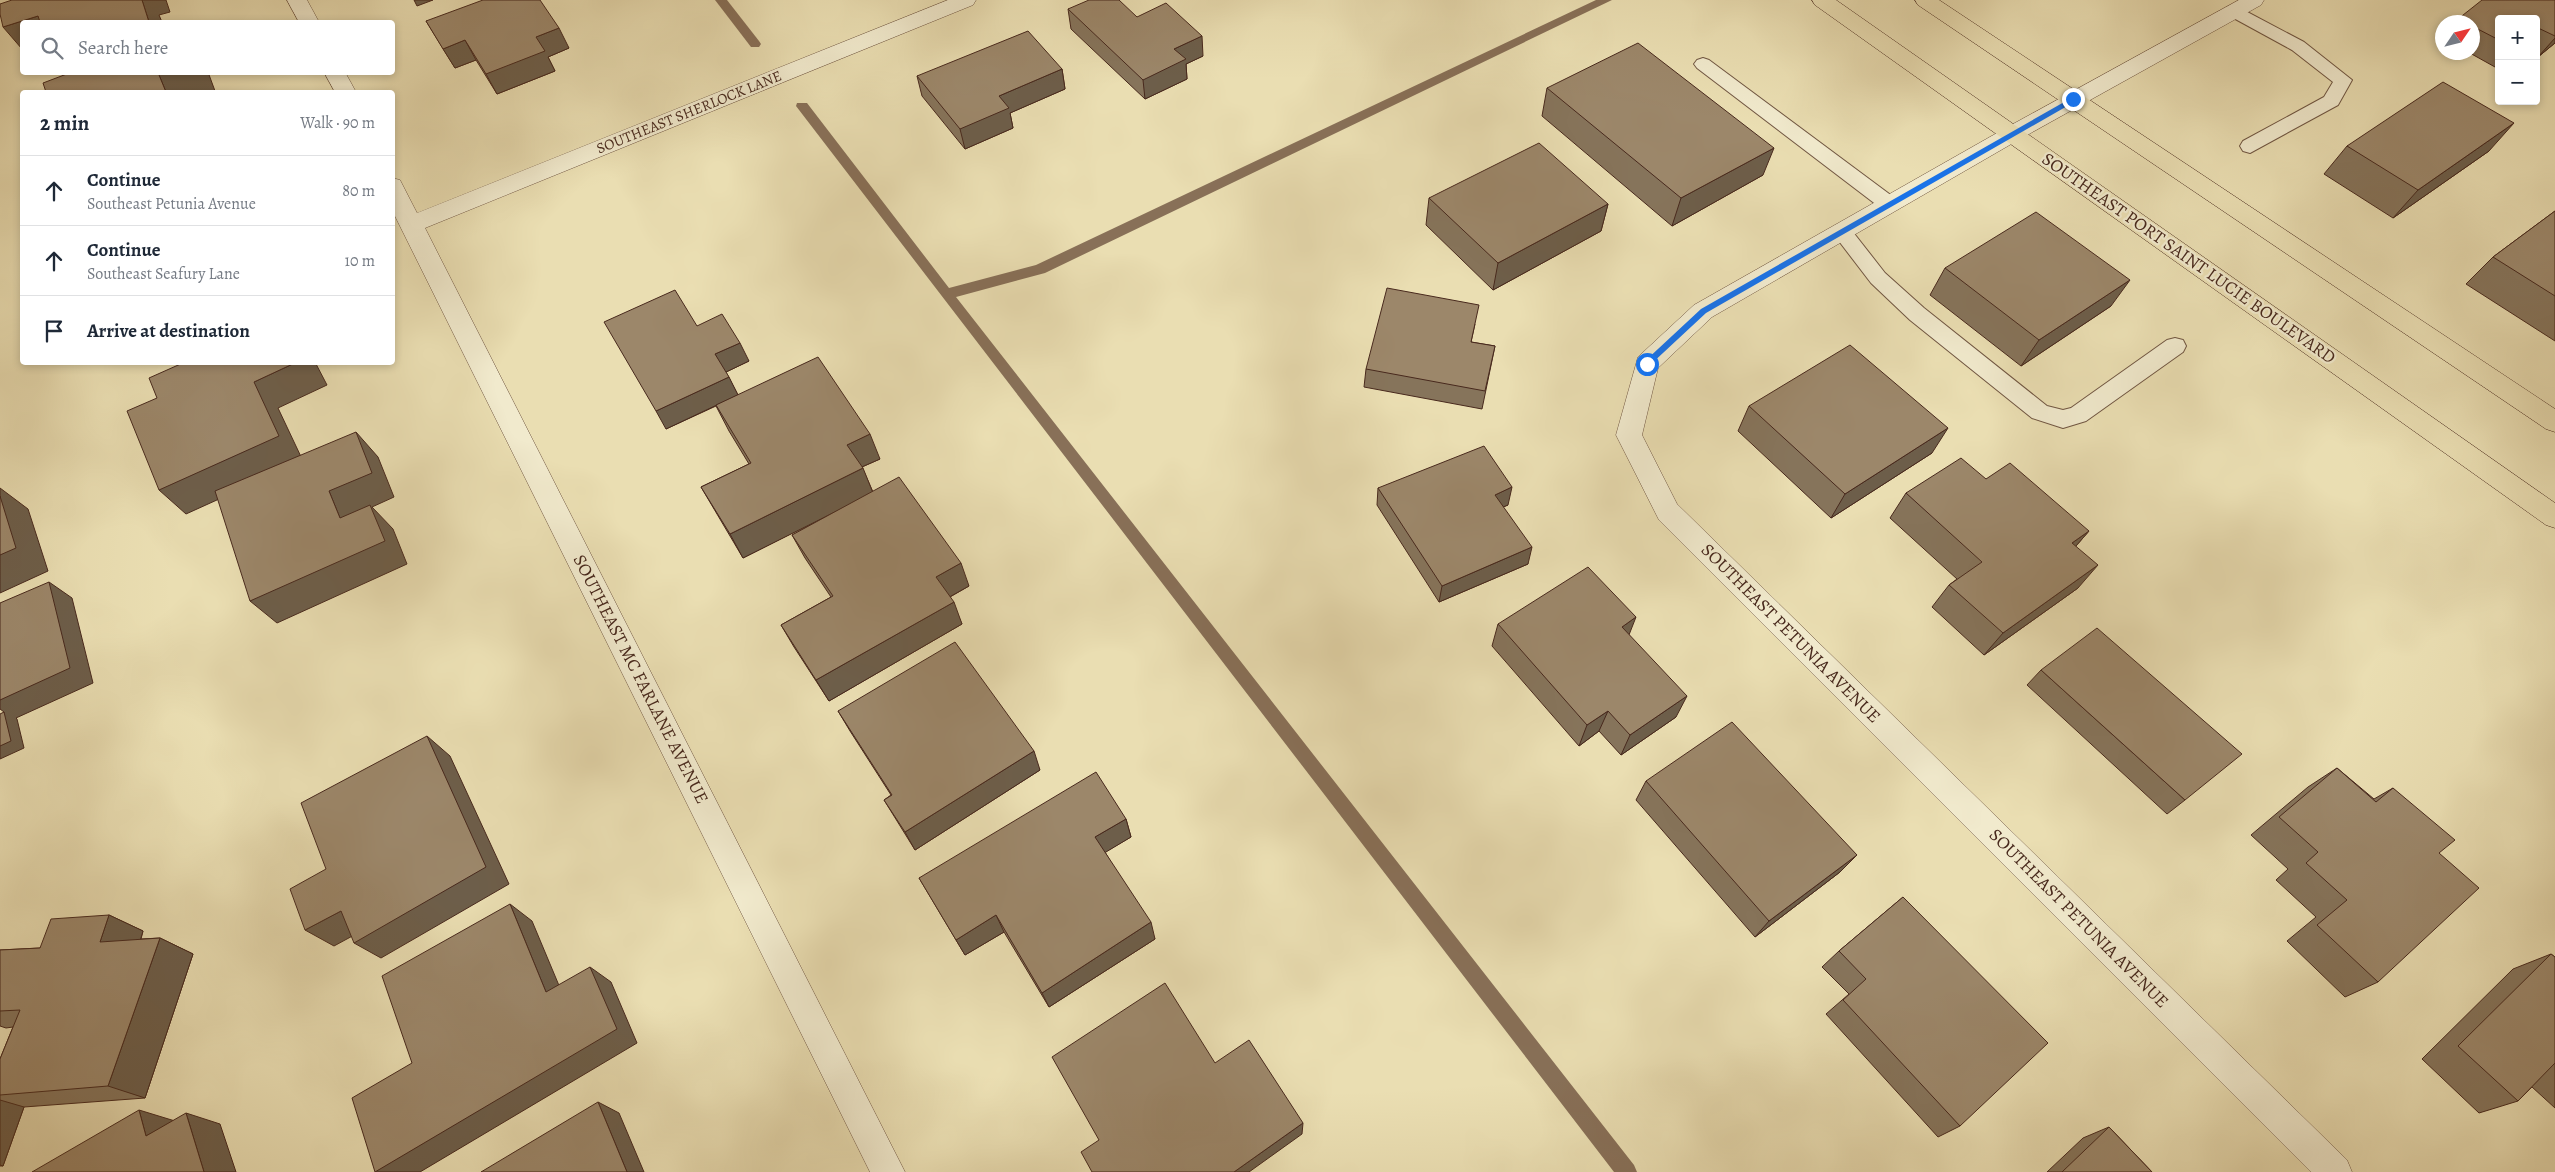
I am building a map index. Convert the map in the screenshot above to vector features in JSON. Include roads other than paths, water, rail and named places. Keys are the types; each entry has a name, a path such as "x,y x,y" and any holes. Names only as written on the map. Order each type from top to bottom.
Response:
{"main road":[{"name":"SOUTHEAST PORT SAINT LUCIE BOULEVARD","path":"1822,0 2555,517"},
{"path":"1925,0 2555,422"}],"street":[{"path":"297,0 308,20"},
{"name":"SOUTHEAST SHERLOCK LANE","path":"412,224 966,0"},
{"name":"SOUTHEAST PETUNIA AVENUE","path":"2254,0 2073,99 1703,311 1647,364 1629,435 1668,512 2335,1172"},
{"path":"336,75 344,90"},
{"name":"SOUTHEAST MC FARLANE AVENUE","path":"395,192 888,1172"}],"lane":[{"path":"2234,10 2298,46 2343,80 2331,101 2250,146"},
{"path":"1703,64 1889,204"},
{"path":"1842,232 1878,278 1917,314 2040,412 2063,419 2078,415 2175,346"}],"waterway":[{"path":"721,0 755,44"},
{"path":"946,294 1040,269 1606,0"},
{"path":"802,106 946,294"},
{"path":"946,294 1627,1172"}]}
